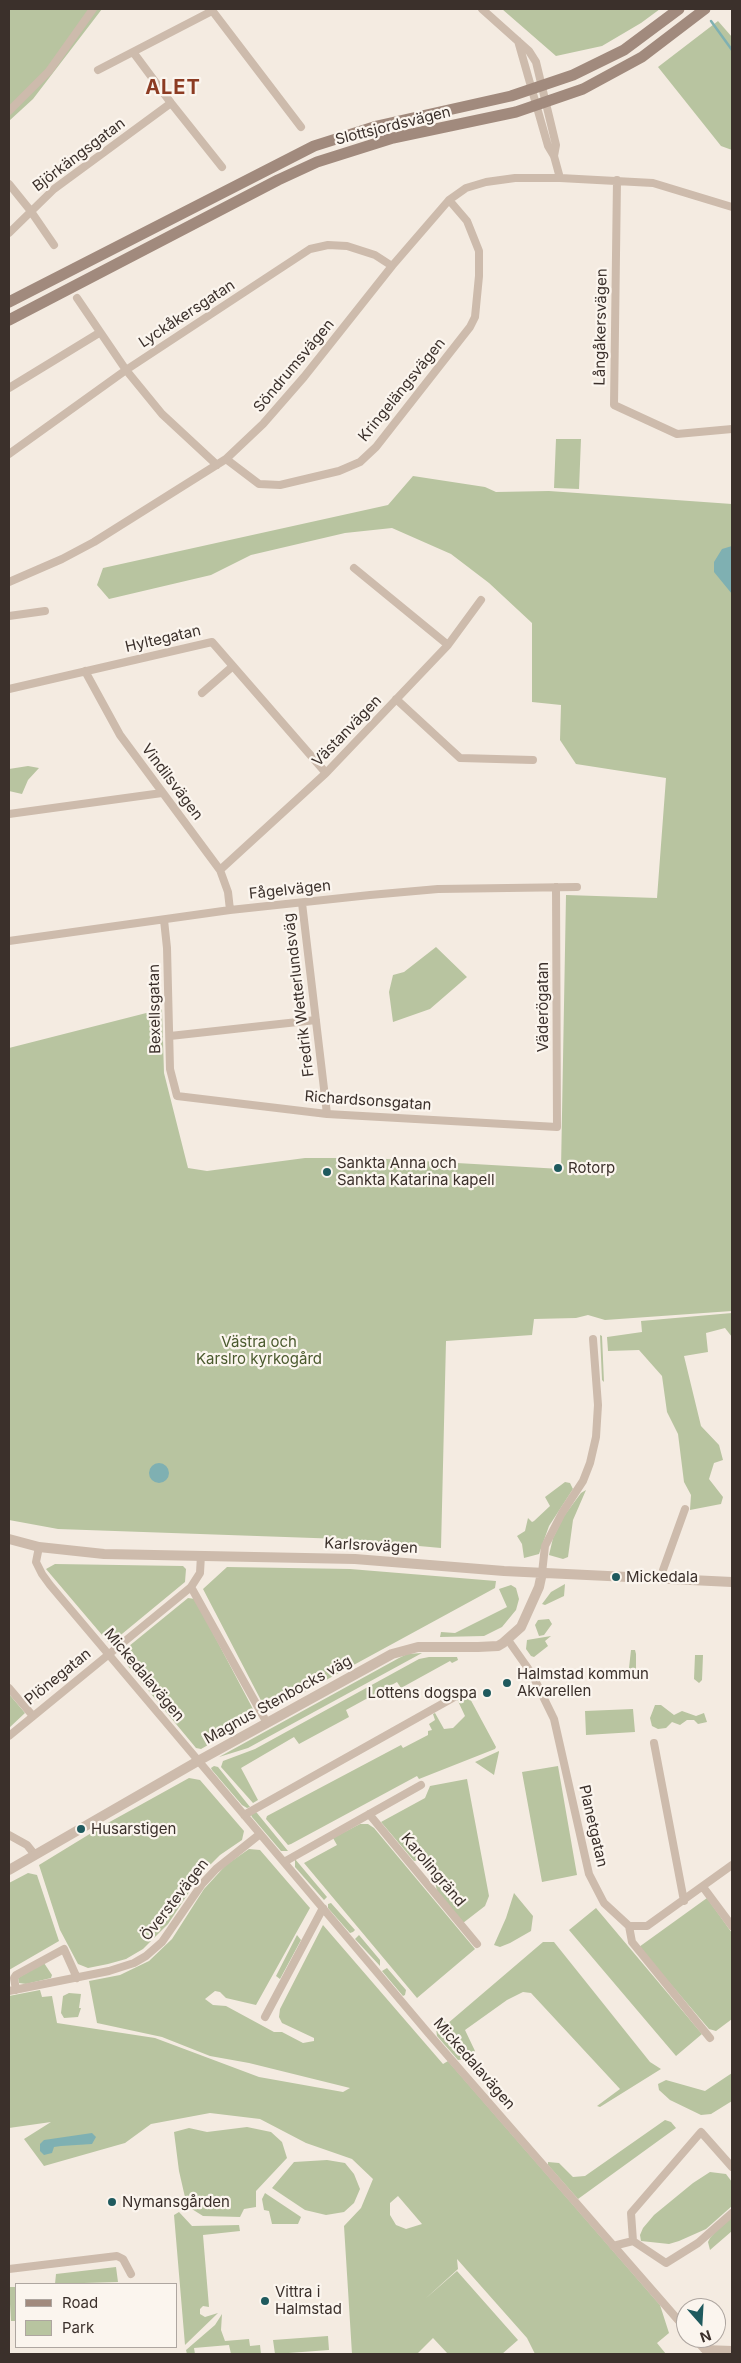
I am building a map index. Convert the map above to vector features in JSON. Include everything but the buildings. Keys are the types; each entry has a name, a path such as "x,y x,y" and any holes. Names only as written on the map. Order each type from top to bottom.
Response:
{"main road":[{"name":"Slottsjordsvägen","path":"9,302 314,146 377,126 537,88 604,61 643,38 679,9"},
{"name":"Slottsjordsvägen","path":"9,320 278,180 317,162 386,140 541,105 583,89 620,71 655,48 705,9"}],"street":[{"path":"9,111 49,71 93,9"},
{"path":"482,9 529,51 536,62 537,88 541,105"},
{"path":"98,70 211,10 301,127"},
{"path":"518,41 537,88 541,105 556,145 554,156 560,178"},
{"path":"133,52 171,104 222,167"},
{"name":"Björkängsgatan","path":"9,233 30,210 78,170 171,104"},
{"name":"Söndrumsvägen","path":"9,582 62,559 94,542 226,459 263,424 304,377 392,266 449,200 466,188 486,182 515,178 617,180 653,183 732,207"},
{"name":"Långåkersvägen","path":"617,180 614,406 678,434 732,429"},
{"path":"9,184 54,245"},
{"name":"Kringelängsvägen","path":"226,459 259,484 280,485 339,471 360,462 376,447 470,327 475,317 479,276 478,251 467,221 449,200"},
{"name":"Lyckåkersgatan","path":"9,454 126,370 310,250 328,245 347,246 375,255 392,266"},
{"path":"77,298 99,333 126,370 162,414 217,465"},
{"path":"9,388 99,333"},
{"path":"354,568 448,645"},
{"name":"Västanvägen","path":"220,870 326,773 448,645 481,600"},
{"path":"9,616 45,611"},
{"name":"Hyltegatan","path":"9,689 212,642 326,773"},
{"path":"202,693 233,666"},
{"name":"Vindilsvägen","path":"85,671 120,735 220,870 228,892 230,910"},
{"path":"396,699 460,758 533,760"},
{"path":"9,814 162,794"},
{"name":"Fågelvägen","path":"9,941 230,910 302,903 438,890 577,886"},
{"name":"Väderögatan","path":"556,887 557,1127"},
{"name":"Fredrik Wetterlundsväg","path":"302,903 327,1114"},
{"name":"Bexellsgatan","path":"164,920 167,948 170,1069 177,1096"},
{"path":"170,1036 316,1020"},
{"name":"Richardsonsgatan","path":"177,1096 327,1114 557,1127"},
{"path":"508,1640 518,1631 526,1616 541,1581 545,1546 583,1481 590,1463 596,1436 598,1405 593,1339"},
{"path":"662,1579 663,1570 686,1509"},
{"name":"Karlsrovägen","path":"9,1539 39,1548 104,1554 355,1559 542,1573 732,1582"},
{"name":"Mickedalavägen","path":"39,1548 36,1562 42,1574 428,2034 676,2318"},
{"name":"Plönegatan","path":"9,1736 191,1587 200,1573 201,1555"},
{"path":"191,1587 267,1723"},
{"name":"Magnus Stenbocks väg","path":"9,1870 361,1670 405,1649 430,1646 492,1646 508,1640"},
{"name":"Planetgatan","path":"508,1640 532,1674 554,1719 589,1874 604,1903 629,1926"},
{"path":"9,1688 33,1716"},
{"path":"244,1814 458,1695"},
{"path":"654,1743 684,1900"},
{"path":"284,1862 421,1785"},
{"name":"Karolingränd","path":"369,1814 477,1944"},
{"name":"Överstevägen","path":"77,1978 64,1949 16,1975 12,1991 77,1978 121,1968 153,1951 174,1927 202,1884 216,1869 260,1834"},
{"path":"9,1835 26,1845 35,1855"},
{"path":"710,2038 632,1942 629,1926 647,1926 732,1865"},
{"path":"703,1886 732,1926"},
{"path":"265,2018 323,1908"},
{"path":"633,2241 631,2214 701,2132 732,2167"},
{"path":"613,2246 633,2241 666,2263 698,2243 732,2213"},
{"path":"9,2269 117,2256 123,2259 131,2274"},
{"path":"706,2352 732,2350"}],"green space":[{"path":"9,9 102,9 33,99 9,121"},
{"path":"502,9 660,9 641,23 602,46 556,56"},
{"path":"718,21 732,37 732,150 721,146 658,67"},
{"path":"556,439 581,439 579,489 554,488"},
{"name":"Västra och Karslro kyrkogård","path":"413,476 485,487 496,492 549,491 732,504 732,1311 605,1320 588,1315 576,1318 534,1319 532,1335 446,1341 441,1548 342,1539 58,1529 9,1520 9,1048 162,1009 164,1073 188,1168 207,1171 305,1158 370,1158 561,1169 566,895 657,898 666,778 576,764 560,740 561,705 532,702 532,623 489,583 451,554 392,528 345,533 251,555 211,575 109,599 97,585 103,568 388,505"},
{"path":"28,766 39,768 28,780 22,794 9,791 9,769"},
{"path":"436,947 467,977 430,1009 393,1022 389,992 393,975 404,972"},
{"path":"732,1313 732,1337 725,1328 706,1333 708,1352 684,1356 701,1426 719,1445 723,1460 714,1463 709,1479 723,1497 721,1504 690,1510 691,1495 684,1482 678,1434 667,1412 662,1376 639,1350 608,1351 607,1337 642,1332 641,1321"},
{"path":"600,1335 602,1336 604,1382 602,1380"},
{"path":"565,1482 570,1483 573,1489 549,1526 539,1554 524,1558 522,1544 517,1536 525,1531 528,1518 532,1522 534,1521 550,1506 545,1497"},
{"path":"586,1490 573,1520 568,1557 563,1559 549,1555 553,1538 564,1516 581,1493"},
{"path":"55,1564 183,1566 186,1569 185,1582 111,1643 108,1642 46,1569"},
{"path":"227,1567 350,1569 496,1581 495,1588 271,1710 265,1708 203,1589"},
{"path":"565,1584 564,1596 545,1605 542,1604 551,1592"},
{"path":"511,1585 516,1588 519,1599 516,1610 502,1627 484,1636 440,1637 441,1632 455,1633 507,1607 499,1589"},
{"path":"188,1598 195,1599 254,1711 252,1720 201,1749 196,1748 122,1659 123,1651"},
{"path":"549,1619 552,1624 544,1635 539,1636 535,1625 538,1620"},
{"path":"551,1636 545,1641 548,1646 534,1657 531,1656 526,1649 527,1640"},
{"path":"631,1650 635,1650 636,1654 636,1676 631,1681 628,1677"},
{"path":"422,1653 248,1748 219,1757 399,1658 407,1654"},
{"path":"695,1655 703,1655 702,1680 699,1683 694,1679"},
{"path":"457,1657 458,1660 452,1663 450,1661 401,1688 397,1682 346,1710 349,1717 299,1744 294,1737 241,1768 258,1800 253,1803 221,1767 223,1761 255,1749 419,1659"},
{"path":"467,1693 496,1747 495,1749 419,1779 417,1776 288,1845 266,1819 267,1816 401,1745 403,1748 428,1735 428,1731 432,1730 429,1724 435,1720 433,1714 435,1713 444,1729 453,1728 465,1716 457,1699"},
{"path":"9,1694 25,1713 9,1728"},
{"path":"655,1705 661,1705 674,1715 682,1711 696,1716 704,1713 707,1722 698,1724 694,1720 687,1720 680,1725 672,1722 666,1728 658,1729 652,1726 650,1718"},
{"path":"633,1709 635,1732 586,1735 585,1711"},
{"path":"499,1751 494,1775 475,1762"},
{"path":"214,1766 218,1767 250,1807 247,1808 242,1805 212,1770 211,1768"},
{"path":"558,1766 577,1875 542,1882 522,1772"},
{"path":"189,1778 200,1780 244,1831 242,1840 220,1855 201,1874 168,1924 143,1949 126,1959 108,1964 88,1968 78,1964 60,1930 39,1865 106,1824"},
{"path":"467,1779 489,1896 485,1906 463,1923 437,1892 431,1858 414,1861 381,1822 425,1798 430,1786"},
{"path":"255,1811 288,1851 281,1851 252,1817 251,1815"},
{"path":"360,1824 368,1824 374,1828 475,1949 417,1998 304,1863 337,1845 333,1838"},
{"path":"249,1849 260,1850 310,1908 256,2005 226,1998 220,1992 215,1991 205,1999 213,2005 226,2006 274,2032 282,2032 303,2043 314,2041 314,2038 282,2023 279,2017 280,2009 323,1925 443,2064 448,2061 660,2305 669,2333 657,2343 666,2354 535,2354 527,2338 457,2259 458,2269 425,2299 457,2271 518,2340 502,2354 448,2354 433,2338 417,2354 352,2354 344,2226 361,2208 373,2179 352,2159 306,2143 260,2119 210,2113 151,2124 125,2143 44,2166 24,2139 51,2122 9,2128 9,1996 40,1990 42,1997 52,1996 57,2023 155,2038 259,2077 343,2092 350,2088 249,2063 210,2056 162,2037 97,2023 89,1981 120,1975 149,1961 172,1939 204,1889 226,1865","holes":["398,2196 422,2224 406,2229 396,2225 390,2215 390,2203"]},
{"path":"295,1859 327,1897 324,1900 295,1867"},
{"path":"28,1873 37,1875 59,1941 9,1970 9,1883"},
{"path":"514,1893 533,1916 531,1931 500,1947 494,1945 506,1918"},
{"path":"707,1898 732,1933 732,2019 716,2031 709,2029 639,1947"},
{"path":"331,1903 355,1930 353,1932 350,1933 328,1908 328,1904"},
{"path":"596,1908 702,2034 676,2056 569,1930"},
{"path":"297,1935 301,1940 280,1979 276,1976"},
{"path":"359,1935 380,1960 380,1966 355,1939"},
{"path":"543,1942 554,1942 650,2062 661,2069 600,2107 597,2106 620,2089 531,1993 523,1992 507,2000 465,2030 475,2051 467,2059 458,2060 437,2036 436,2028 440,2021 443,2019 447,2024"},
{"path":"44,1963 52,1975 51,1978 26,1984 19,1983 18,1978"},
{"path":"387,1968 406,1990 405,1995 403,1996 382,1971"},
{"path":"69,1993 81,1994 79,2008 81,2008 78,2017 64,2018 61,2013 63,1996"},
{"path":"732,2073 732,2101 711,2114 701,2115 670,2100 659,2090 658,2084 666,2080 705,2091"},
{"path":"665,2120 671,2122 676,2128 578,2199 548,2165 548,2162 559,2163 573,2177 585,2176"},
{"path":"247,2127 271,2132 282,2142 287,2158 256,2191 256,2207 244,2209 240,2217 203,2216 187,2206 179,2171 174,2132 189,2128 207,2132"},
{"path":"327,2160 345,2163 354,2174 360,2189 354,2203 344,2212 326,2215 305,2210 272,2188 294,2162"},
{"path":"710,2172 726,2174 732,2182 732,2206 706,2229 679,2241 669,2244 641,2241 640,2235 643,2228 654,2215 693,2183"},
{"path":"265,2193 301,2217 298,2224 272,2224 269,2211 264,2210 262,2199"},
{"path":"179,2212 192,2226 239,2225 240,2231 203,2235 209,2307 203,2306 200,2309 200,2314 205,2317 218,2313 185,2345 174,2215"},
{"path":"732,2212 732,2231 710,2250 708,2242 710,2238"},
{"path":"116,2267 118,2282 55,2283 56,2274"},
{"path":"9,2287 15,2287 15,2321 11,2321"},
{"path":"222,2314 221,2330 225,2341 249,2339 250,2346 260,2345 261,2354 231,2354 229,2345 194,2348 195,2354 187,2354 186,2350 215,2325"},
{"path":"328,2336 329,2350 275,2354 273,2340"}],"water":[{"path":"732,546 732,594 714,572 714,562 722,549"},
{"path":"155,1463 163,1463 169,1469 169,1477 163,1483 155,1483 149,1477 149,1469"},
{"path":"92,2133 96,2137 92,2144 54,2147 52,2153 44,2155 40,2151 40,2144 44,2140"}],"waterway":[{"path":"711,21 732,50"}],"place":[{"name":"Rotorp","path":"558,1168"},
{"name":"Sankta Anna och Sankta Katarina kapell","path":"327,1172"},
{"name":"Mickedala","path":"616,1577"},
{"name":"Halmstad kommun Akvarellen","path":"507,1683"},
{"name":"Lottens dogspa","path":"487,1693"},
{"name":"Husarstigen","path":"81,1829"},
{"name":"Nymansgården","path":"112,2202"},
{"name":"Vittra i Halmstad","path":"265,2301"}],"district":[{"name":"ALET","path":"173,88"}]}
